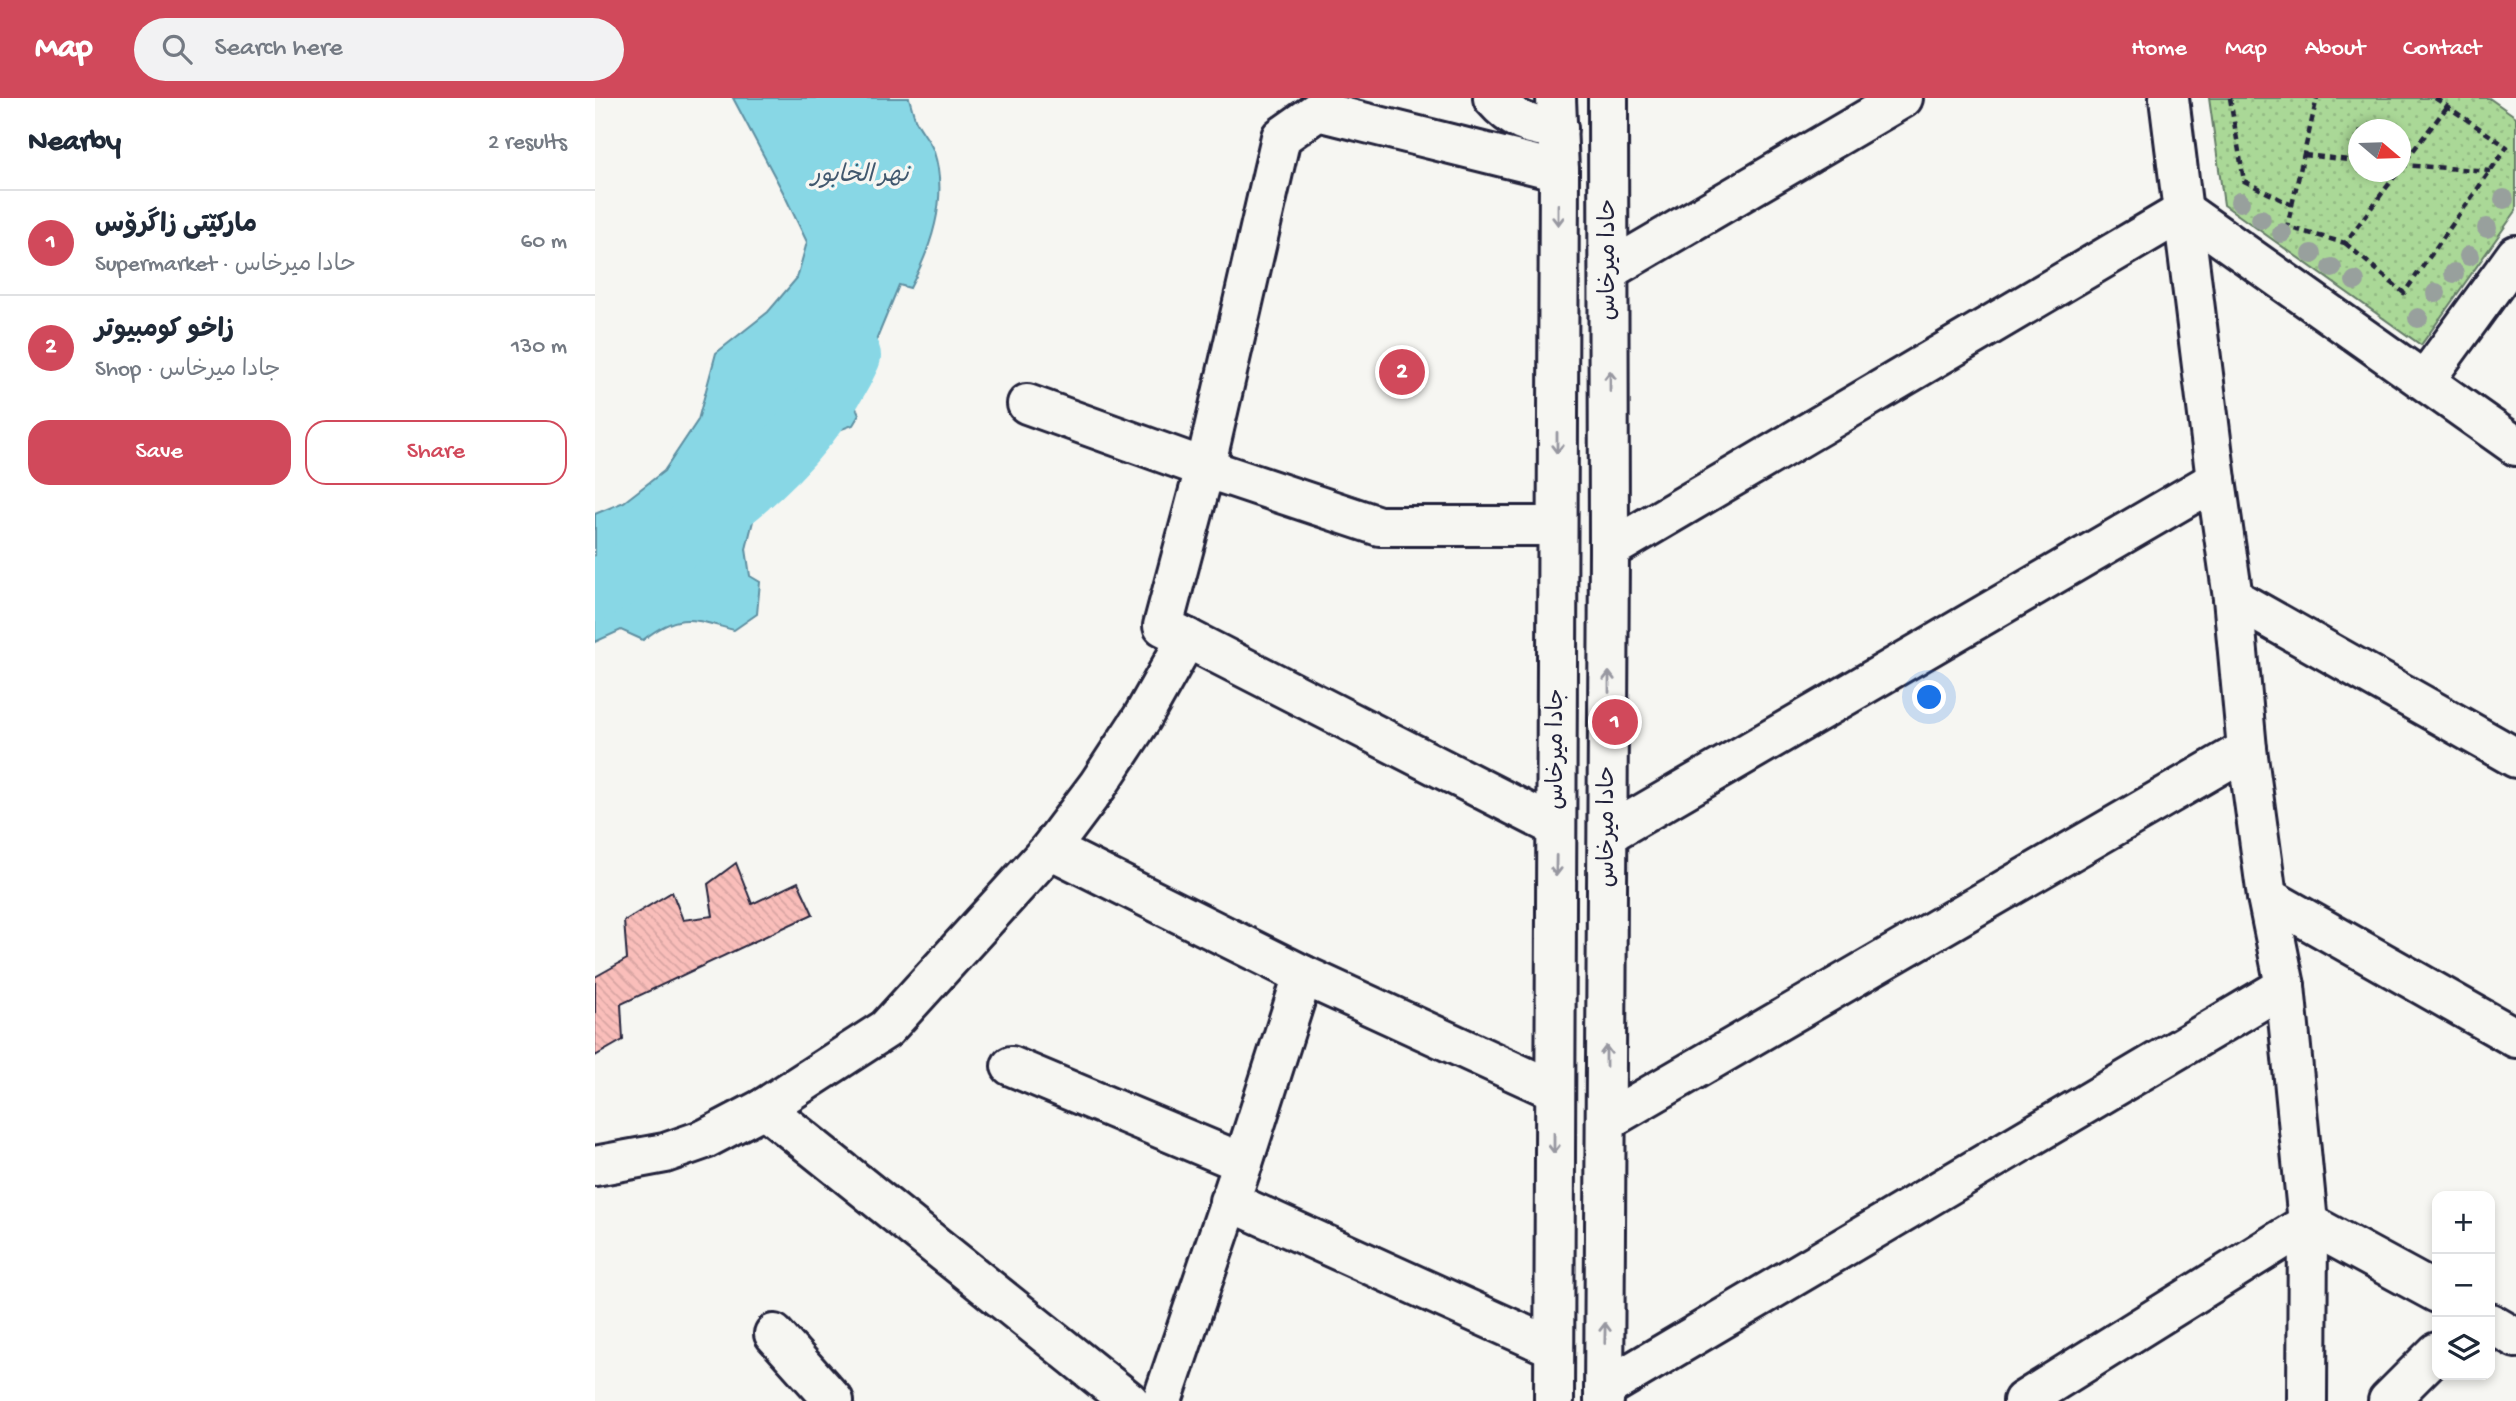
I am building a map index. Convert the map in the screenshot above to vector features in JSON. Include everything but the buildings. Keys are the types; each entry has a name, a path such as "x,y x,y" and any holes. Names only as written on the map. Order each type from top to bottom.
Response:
{"street":[{"path":"1493,98 1506,113 1522,124 1540,128 1557,113"},
{"name":"حادا ميرخاس","path":"1604,1395 1609,550 1608,98"},
{"path":"1609,270 1903,98"},
{"path":"2169,98 2233,598 2247,749 2267,897 2285,986 2308,1223 2307,1401"},
{"path":"1556,827 1163,626 1205,468 1281,137 1318,111 1559,171"},
{"name":"جادا ميرخاس","path":"1554,1401 1553,1090 1559,171 1557,113"},
{"path":"2184,211 2516,446"},
{"path":"1609,550 2184,211"},
{"path":"2425,380 2516,254"},
{"path":"1027,404 1205,468 1379,526 1557,526"},
{"path":"1608,834 2216,480"},
{"path":"2233,598 2516,758"},
{"path":"595,1166 664,1153 705,1139 764,1108 886,1029 1050,849 1098,785 1142,718 1187,638"},
{"path":"1606,1121 2247,749"},
{"path":"1050,849 1303,975 1553,1090"},
{"path":"2267,897 2516,1038"},
{"path":"1162,1401 1243,1163 1303,975"},
{"path":"1604,1395 2285,986"},
{"path":"1011,1066 1243,1163"},
{"path":"764,1108 1129,1401"},
{"path":"1229,1201 1554,1348"},
{"path":"2308,1223 2432,1290"},
{"path":"2023,1401 2308,1223"},
{"path":"2495,1326 2516,1338"},
{"path":"773,1334 834,1401"},
{"path":"2388,1401 2432,1357"}],"path":[{"path":"2230,98 2244,181 2292,205"},
{"path":"2317,98 2287,227 2345,243 2404,293 2507,147 2435,98"},
{"path":"2411,153 2447,107"},
{"path":"2304,155 2348,160"},
{"path":"2411,167 2490,171"},
{"path":"2345,243 2389,182"}],"green space":[{"path":"2209,98 2489,98 2516,117 2516,211 2421,345 2224,205"}],"water":[{"name":"نهر الخابور","path":"733,98 909,98 915,119 934,152 938,169 939,205 931,240 910,288 899,285 852,399 859,415 853,425 839,430 809,424 789,439 770,464 746,549 750,576 760,582 757,614 734,630 687,620 667,625 643,640 621,630 595,642 595,514 624,502 664,471 698,420 716,353 768,312 797,278 807,242"}],"waterway":[{"name":"نهر الخابور","path":"595,591 632,570 706,520 775,462 805,429 830,394 851,356"}],"place":[{"name":"زاخو كومبيوتر","path":"1402,372"},
{"name":"مارکێتی زاگرۆس","path":"1615,722"}]}
